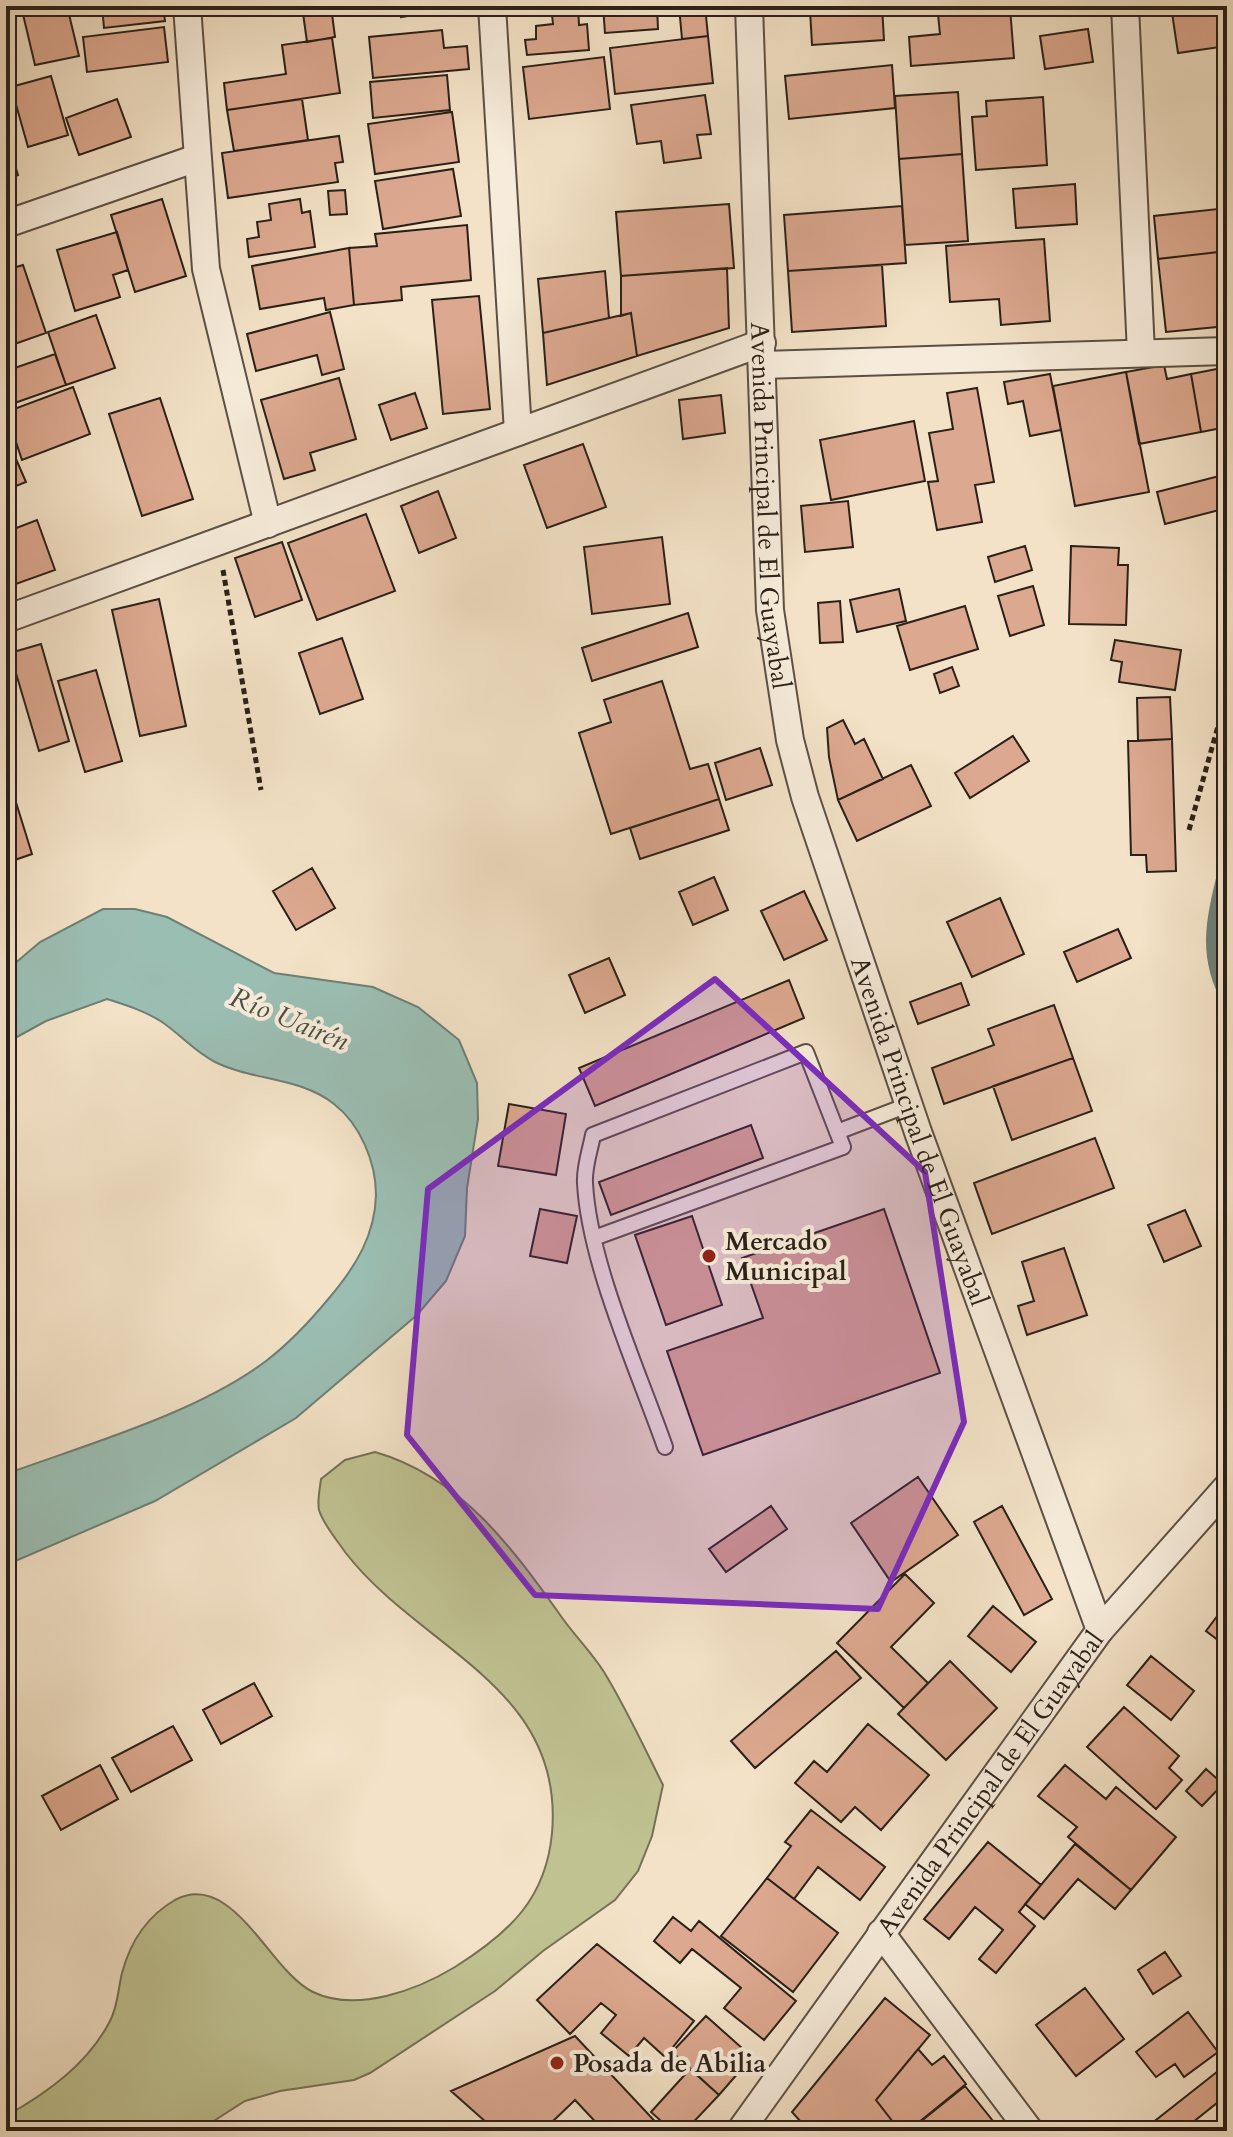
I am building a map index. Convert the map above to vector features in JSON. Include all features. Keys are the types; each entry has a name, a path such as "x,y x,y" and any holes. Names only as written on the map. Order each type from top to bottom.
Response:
{"street":[{"path":"187,6 206,269 268,524"},
{"path":"492,6 518,432"},
{"name":"Avenida Principal de El Guayabal","path":"740,2131 1100,1630 908,1105 805,797 790,740 770,610 749,6"},
{"path":"1125,6 1141,353"},
{"path":"6,224 197,158"},
{"path":"6,619 518,432 762,354 1227,351"},
{"path":"1100,1630 1227,1487"},
{"path":"881,1933 1030,2131"}],"lane":[{"path":"594,1238 843,1147 806,1052 593,1135 585,1180 594,1238 665,1447"},
{"path":"837,1132 908,1105"}],"path":[{"path":"218,542 261,790"},
{"path":"1189,830 1227,694"}],"highlighted area":[{"path":"715,979 925,1172 964,1422 878,1609 535,1595 407,1435 428,1189"}],"green space":[{"path":"375,1452 406,1463 434,1479 460,1497 483,1519 525,1567 604,1672 663,1785 652,1836 638,1871 615,1900 543,1951 495,1991 370,2073 354,2080 280,2091 245,2101 198,2131 6,2131 6,2116 65,2076 101,2036 113,2015 122,1973 135,1941 148,1922 175,1900 196,1894 215,1898 250,1927 297,1981 313,1992 348,2000 386,1996 440,1976 492,1941 522,1912 533,1895 542,1877 552,1833 550,1783 536,1741 512,1705 481,1674 376,1586 345,1552 319,1510 321,1479 345,1460"}],"water":[{"name":"Río Uairén","path":"103,909 135,909 167,917 274,973 373,987 418,1007 459,1040 477,1083 478,1119 467,1188 465,1236 446,1281 417,1315 296,1418 155,1501 6,1565 6,1474 175,1412 238,1380 266,1361 308,1322 348,1274 368,1237 375,1210 375,1182 370,1157 352,1122 334,1104 307,1089 215,1062 162,1022 142,1011 107,999 46,1021 6,1043 6,971 40,942"}],"building":[{"path":"21,6 67,6 79,56 35,65"},
{"path":"102,6 163,6 165,21 104,28"},
{"path":"302,6 331,6 335,37 307,42"},
{"path":"399,6 451,6 452,9 401,17"},
{"path":"551,6 578,6 579,25 587,24 589,50 527,55 525,40 536,39 536,26 553,24"},
{"path":"603,6 657,6 658,29 605,33"},
{"path":"679,6 705,6 708,36 682,39"},
{"path":"828,6 882,6 884,40 812,45 810,10 828,9"},
{"path":"1171,6 1227,6 1227,46 1178,53"},
{"path":"1010,8 1014,58 911,66 909,37 940,34 938,14"},
{"path":"164,27 168,62 87,72 83,37"},
{"path":"1088,29 1093,62 1045,69 1040,36"},
{"path":"442,30 444,48 467,46 469,69 373,78 369,37"},
{"path":"708,36 713,83 615,94 610,48"},
{"path":"332,38 340,93 227,110 224,83 286,74 282,45"},
{"path":"604,57 610,109 529,119 523,67"},
{"path":"892,65 895,108 789,119 785,76"},
{"path":"447,75 450,110 373,118 370,82"},
{"path":"51,76 68,135 28,147 11,87"},
{"path":"958,92 962,154 899,159 895,96"},
{"path":"705,95 711,134 697,135 701,158 664,163 661,141 637,144 631,105"},
{"path":"1043,97 1047,165 976,170 972,117 987,116 986,101"},
{"path":"117,99 131,137 79,155 66,118"},
{"path":"302,99 308,140 234,151 227,110"},
{"path":"452,112 459,162 375,174 368,124"},
{"path":"6,135 18,175 6,179"},
{"path":"339,136 343,162 335,163 338,182 228,198 222,153"},
{"path":"962,154 968,241 905,245 899,159"},
{"path":"453,169 461,216 383,229 375,181"},
{"path":"1075,184 1077,224 1016,228 1013,189"},
{"path":"345,190 347,214 330,215 328,191"},
{"path":"162,199 186,276 135,292 111,215"},
{"path":"300,199 302,213 310,211 315,247 249,257 247,239 259,237 257,222 271,220 269,204"},
{"path":"729,204 734,268 621,276 616,212"},
{"path":"902,206 906,263 788,271 784,215"},
{"path":"1227,208 1227,251 1158,259 1154,216"},
{"path":"467,225 471,280 401,287 402,300 354,305 349,248 377,246 375,234"},
{"path":"117,232 128,270 113,275 120,297 75,311 57,250"},
{"path":"1044,239 1050,321 1001,325 999,299 950,302 946,246"},
{"path":"349,248 354,305 326,310 324,298 260,309 252,266"},
{"path":"1227,251 1227,326 1166,332 1158,259"},
{"path":"23,265 46,333 6,347 6,270"},
{"path":"882,265 886,326 792,332 788,271"},
{"path":"727,268 729,328 637,356 631,313 621,316 621,276"},
{"path":"605,271 609,318 543,333 538,279"},
{"path":"479,296 490,409 443,414 432,300"},
{"path":"330,312 344,369 322,375 317,355 256,371 247,334"},
{"path":"631,313 637,356 547,385 543,333"},
{"path":"96,315 115,368 66,385 48,332"},
{"path":"55,354 66,385 6,406 6,371"},
{"path":"1164,365 1167,379 1191,374 1201,432 1139,444 1126,372"},
{"path":"1227,367 1227,427 1201,432 1191,374"},
{"path":"1126,372 1149,492 1075,506 1053,386"},
{"path":"1050,374 1061,430 1030,436 1023,401 1008,404 1004,382"},
{"path":"339,378 356,439 310,453 315,470 284,479 261,400"},
{"path":"73,387 90,434 22,460 6,412"},
{"path":"977,388 994,482 975,485 982,522 937,530 928,482 938,481 929,433 953,429 947,393"},
{"path":"415,393 427,428 391,440 379,405"},
{"path":"721,395 725,433 683,439 679,400"},
{"path":"160,398 193,499 142,516 109,414"},
{"path":"914,421 925,481 831,500 820,440"},
{"path":"6,436 26,482 6,490"},
{"path":"583,444 606,507 547,528 524,465"},
{"path":"1227,474 1227,508 1165,524 1157,492"},
{"path":"438,491 456,538 419,553 401,506"},
{"path":"848,501 853,547 805,552 801,506"},
{"path":"366,514 395,591 317,620 288,543"},
{"path":"37,520 55,570 13,585 6,565 6,532"},
{"path":"662,537 670,604 592,614 584,547"},
{"path":"282,542 302,600 255,617 235,558"},
{"path":"1025,546 1032,570 995,582 988,557"},
{"path":"1071,546 1119,548 1118,565 1128,565 1126,625 1069,624"},
{"path":"1033,586 1044,625 1010,636 998,596"},
{"path":"899,589 906,621 857,632 850,600"},
{"path":"159,599 186,726 140,736 112,610"},
{"path":"840,601 843,642 820,643 818,603"},
{"path":"965,606 978,649 910,670 897,626"},
{"path":"688,613 698,647 592,681 582,648"},
{"path":"342,638 363,699 320,714 299,653"},
{"path":"1115,640 1181,650 1175,690 1119,682 1122,662 1111,660"},
{"path":"41,644 69,741 39,751 10,653"},
{"path":"952,667 959,686 940,693 934,674"},
{"path":"96,670 122,761 85,772 58,681"},
{"path":"662,681 690,769 708,764 719,799 611,834 579,733 611,722 604,700"},
{"path":"1170,697 1172,739 1138,741 1137,698"},
{"path":"843,720 855,744 864,739 883,779 838,800 829,757 827,728"},
{"path":"1013,736 1029,761 970,798 955,773"},
{"path":"1172,739 1176,871 1147,872 1146,855 1131,855 1128,741"},
{"path":"760,748 772,785 726,800 715,763"},
{"path":"911,765 931,806 857,841 838,800"},
{"path":"6,770 32,854 6,863"},
{"path":"719,799 729,830 640,859 630,828"},
{"path":"312,868 335,908 296,930 273,891"},
{"path":"714,877 728,910 693,925 679,892"},
{"path":"804,891 827,940 784,960 761,911"},
{"path":"1000,898 1024,954 972,977 947,922"},
{"path":"1118,929 1131,958 1077,982 1064,952"},
{"path":"609,958 625,995 585,1013 569,975"},
{"path":"789,980 804,1018 595,1106 579,1068"},
{"path":"961,983 969,1005 918,1024 910,1002"},
{"path":"1054,1005 1073,1058 944,1104 932,1068 994,1045 988,1029"},
{"path":"1073,1058 1092,1111 1012,1140 993,1086"},
{"path":"509,1104 566,1114 556,1175 498,1166"},
{"path":"751,1125 763,1158 611,1215 599,1182"},
{"path":"1095,1138 1114,1188 992,1234 974,1183"},
{"path":"540,1209 577,1216 567,1263 530,1256"},
{"path":"884,1209 940,1373 703,1455 667,1351 763,1318 742,1258"},
{"path":"1185,1210 1201,1246 1164,1262 1148,1225"},
{"path":"692,1216 722,1305 666,1325 635,1235"},
{"path":"1064,1248 1087,1315 1027,1335 1018,1306 1034,1301 1022,1262"},
{"path":"918,1477 958,1535 891,1582 851,1523"},
{"path":"771,1506 787,1529 726,1572 709,1549"},
{"path":"1002,1506 1052,1599 1024,1615 974,1522"},
{"path":"1227,1531 1227,1548 1218,1541"},
{"path":"905,1574 934,1603 891,1647 928,1683 904,1708 837,1643"},
{"path":"1227,1603 1227,1647 1206,1631"},
{"path":"993,1606 1036,1642 1011,1672 968,1636"},
{"path":"836,1651 861,1678 755,1768 731,1741"},
{"path":"1151,1656 1194,1691 1171,1720 1127,1685"},
{"path":"950,1661 997,1708 946,1760 898,1714"},
{"path":"254,1683 272,1716 221,1744 203,1710"},
{"path":"1124,1707 1179,1756 1169,1768 1182,1780 1156,1809 1087,1747"},
{"path":"868,1724 929,1775 881,1830 855,1807 841,1822 795,1783 814,1761 827,1772"},
{"path":"173,1726 192,1760 131,1792 112,1758"},
{"path":"100,1765 118,1799 61,1830 42,1796"},
{"path":"1065,1765 1106,1799 1116,1787 1176,1837 1131,1890 1068,1837 1077,1827 1038,1796"},
{"path":"1206,1769 1223,1784 1202,1806 1186,1791"},
{"path":"811,1810 885,1867 860,1900 818,1867 794,1899 767,1878 791,1846 785,1842"},
{"path":"988,1842 1041,1885 1019,1912 1035,1926 996,1973 979,1959 1003,1930 975,1907 949,1939 924,1919"},
{"path":"1075,1844 1131,1890 1115,1909 1078,1879 1044,1919 1025,1904"},
{"path":"767,1878 838,1933 793,1992 721,1936"},
{"path":"673,1917 691,1931 699,1921 796,2001 764,2040 724,2008 741,1988 692,1949 680,1963 654,1941"},
{"path":"597,1944 694,2021 665,2057 644,2038 629,2056 601,2033 616,2015 601,2003 570,2034 537,2000"},
{"path":"1165,1952 1181,1976 1153,1994 1138,1970"},
{"path":"1085,1988 1124,2039 1076,2076 1036,2025"},
{"path":"885,1998 930,2035 876,2100 900,2131 809,2131 792,2112"},
{"path":"1188,2012 1218,2052 1184,2077 1175,2064 1156,2077 1136,2052"},
{"path":"706,2016 752,2057 719,2095 672,2052"},
{"name":"Posada de Abilia","path":"575,2036 664,2131 604,2131 575,2100 550,2124 559,2131 496,2131 451,2091"},
{"path":"918,2049 932,2065 944,2056 966,2084 908,2131 900,2131 876,2100"},
{"path":"1227,2064 1227,2105 1222,2099 1187,2127 1190,2131 1142,2131"},
{"path":"690,2069 719,2095 685,2131 672,2131 651,2112"},
{"path":"965,2086 1001,2131 909,2131"}],"waterway":[{"path":"1227,853 1214,910 1211,946 1218,982 1227,1001"}],"place":[{"name":"Mercado Municipal","path":"709,1256"},
{"name":"Posada de Abilia","path":"557,2063"}]}
